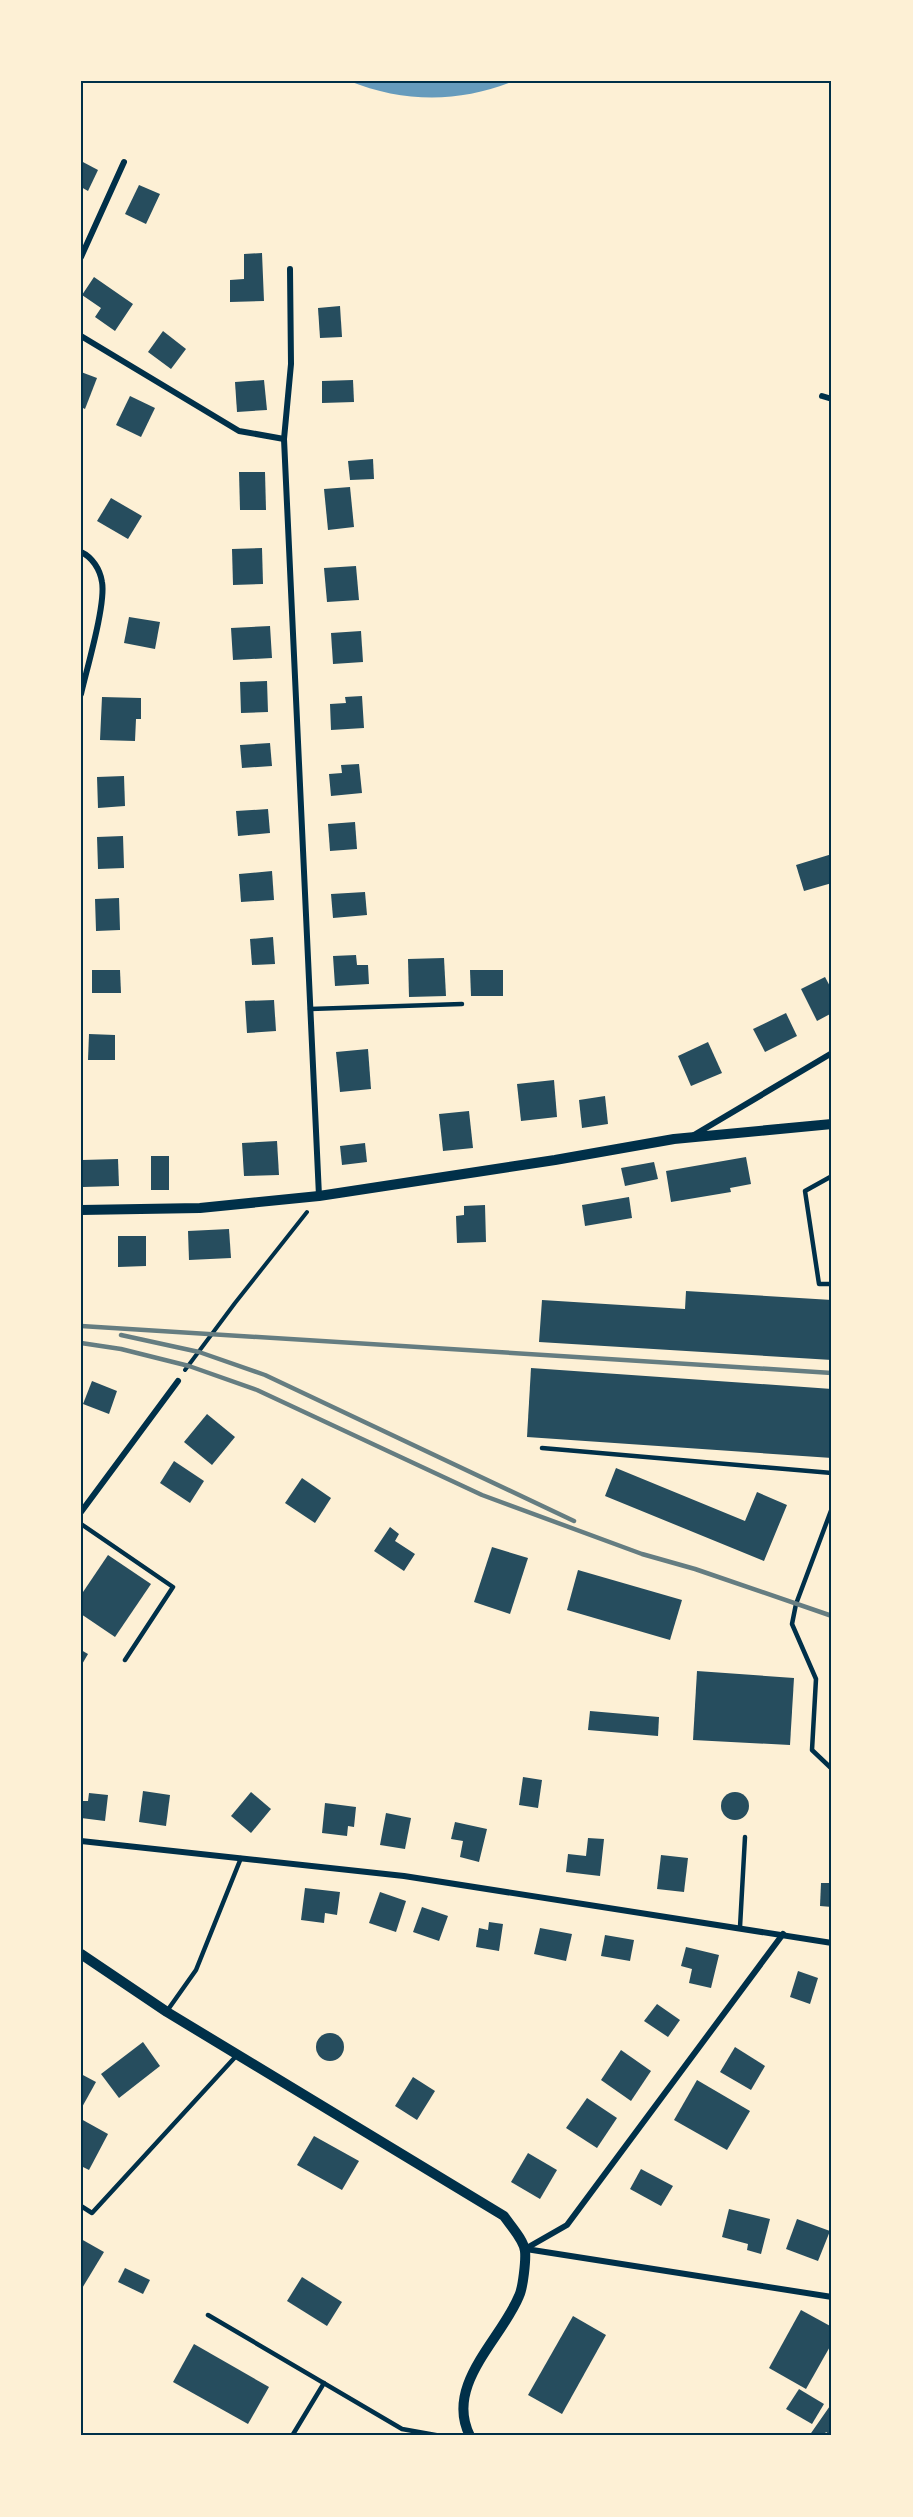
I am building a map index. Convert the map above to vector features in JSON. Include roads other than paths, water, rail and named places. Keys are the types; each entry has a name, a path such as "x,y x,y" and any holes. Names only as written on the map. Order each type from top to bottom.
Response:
{"street":[{"path":"81,257 124,162"},
{"path":"290,269 291,364 284,439 319,1196"},
{"path":"81,336 239,431 284,439"},
{"path":"822,396 832,399"},
{"path":"81,552 94,562 100,573 103,593 81,694"},
{"path":"691,1137 832,1053"},
{"path":"81,1210 200,1208 319,1196 691,1137 832,1124"},
{"path":"81,1512 178,1381"},
{"path":"81,1841 404,1876 832,1943"},
{"path":"525,2249 567,2225 783,1934"},
{"path":"81,1954 167,2012 504,2216 525,2249 520,2295 470,2379 462,2400 463,2422 470,2436"},
{"path":"525,2249 832,2297"}],"lane":[{"path":"310,1009 462,1004"},
{"path":"832,1176 806,1191 819,1284 832,1284"},
{"path":"542,1448 832,1473"},
{"path":"832,1508 796,1604 792,1624 816,1679 812,1750 832,1769"},
{"path":"81,1524 173,1587 125,1660"},
{"path":"740,1927 745,1837"},
{"path":"167,2012 196,1970 241,1858"},
{"path":"81,2206 92,2213 238,2054"},
{"path":"208,2315 402,2428 441,2436"},
{"path":"292,2436 324,2383"}],"water":[{"path":"349,81 514,81 473,93 432,98 390,93"}],"railway":[{"path":"81,1326 832,1373"},
{"path":"121,1335 199,1352 265,1375 574,1521"},
{"path":"81,1343 121,1349 189,1366 257,1390 482,1495 642,1554 695,1569 832,1616"}]}
